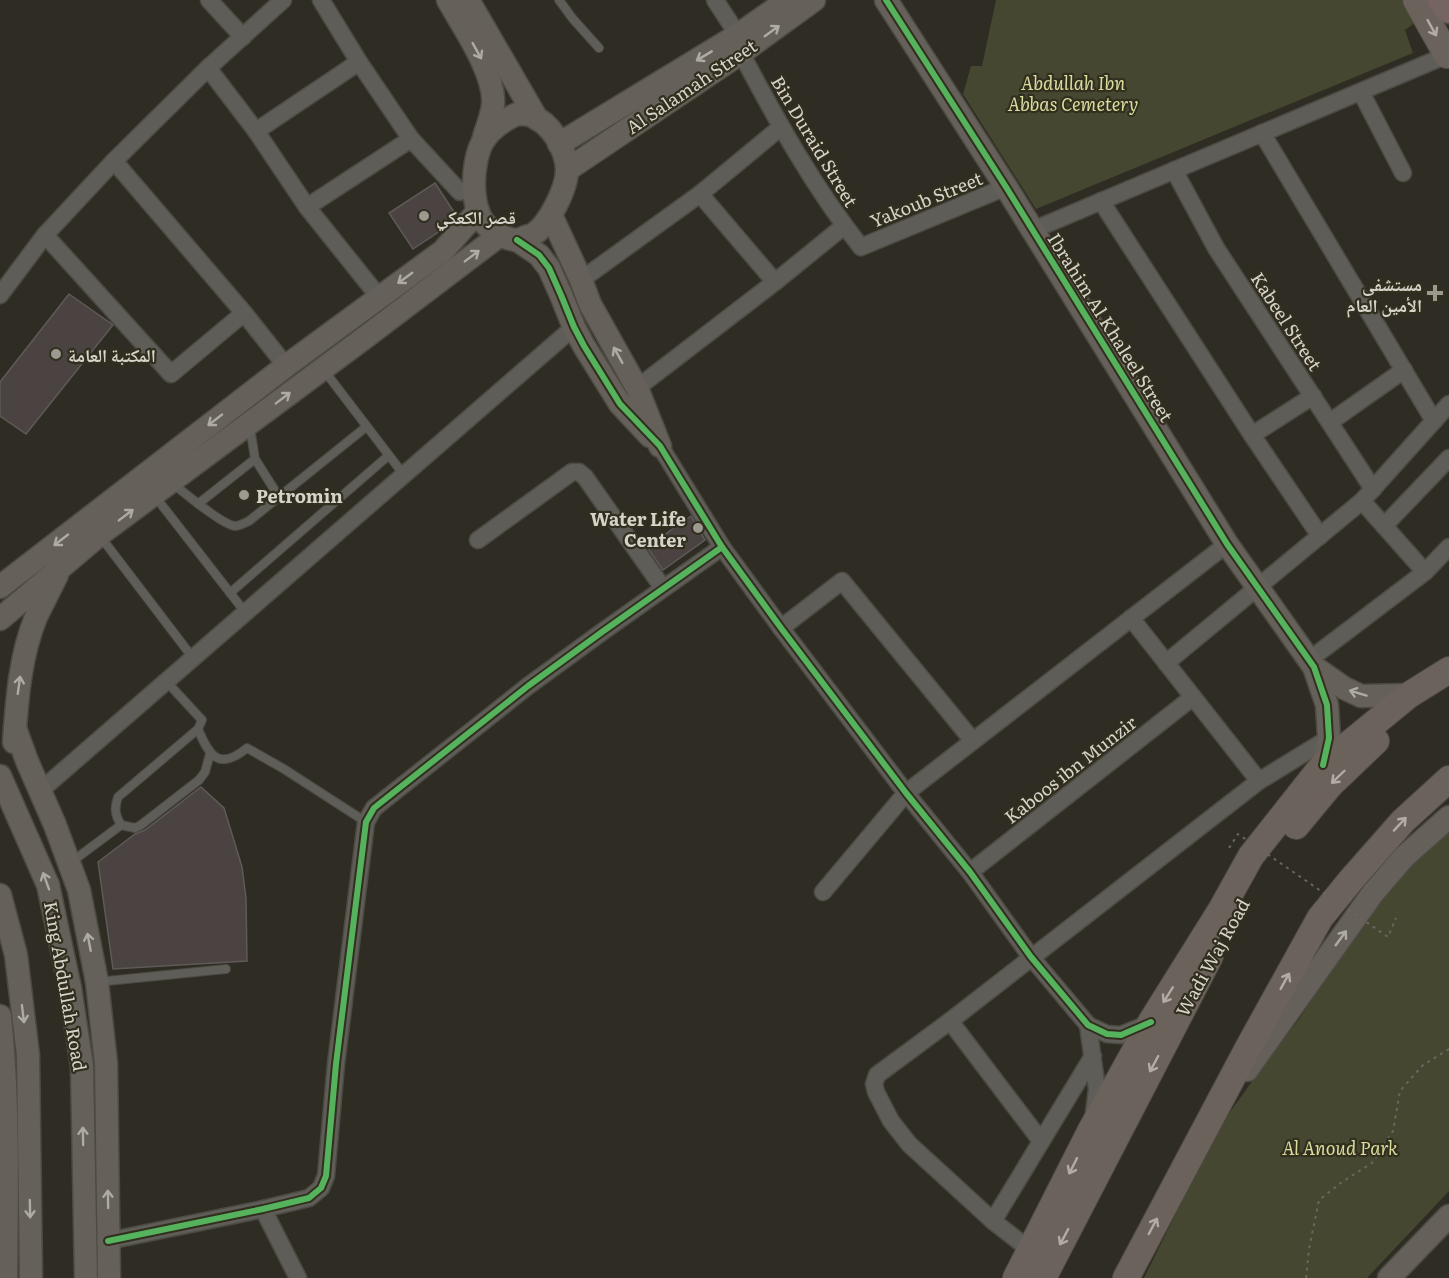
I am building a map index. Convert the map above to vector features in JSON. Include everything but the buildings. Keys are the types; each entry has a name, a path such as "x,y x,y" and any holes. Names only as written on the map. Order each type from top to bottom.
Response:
{"highway":[{"path":"1442,0 1449,9"}],"main road":[{"path":"1416,0 1448,57"},
{"path":"1016,1278 1092,1130 1151,1022 1221,910 1251,856 1323,765 1409,695 1449,670"},
{"name":"Wadi Waj Road","path":"1042,1278 1215,947 1270,856 1330,786 1381,736 1449,689"},
{"path":"1126,1278 1320,918 1403,821 1449,779"}],"street":[{"path":"209,0 243,37"},
{"path":"0,295 45,235 114,161 208,68 283,0"},
{"path":"321,0 411,139 460,192"},
{"path":"448,0 485,66 492,85 494,105 475,164 474,184 478,211 485,225 538,255 549,268 574,327 620,404 660,446"},
{"path":"468,0 537,119"},
{"name":"Bin Duraid Street","path":"715,0 781,127 844,226 861,247"},
{"name":"Al Salamah Street","path":"567,170 739,44 788,0"},
{"name":"Al Salamah Street","path":"559,144 814,0"},
{"name":"Ibrahim Al Khaleel Street","path":"886,0 1033,230 1227,544 1311,663"},
{"path":"1033,230 1448,57"},
{"path":"256,130 359,62"},
{"path":"208,68 256,130 307,207 379,297"},
{"path":"1361,92 1402,173"},
{"path":"0,587 379,297 509,238 534,234 551,215 563,191 567,170 563,152 554,134 543,122 529,114 517,114 502,121 483,142"},
{"path":"582,280 700,194 781,127"},
{"path":"1262,133 1434,421"},
{"path":"307,207 411,139"},
{"path":"114,161 244,313 286,366"},
{"name":"Kabeel Street","path":"1174,170 1216,248 1330,422 1384,526 1425,572"},
{"name":"Yakoub Street","path":"861,247 1006,187"},
{"path":"700,194 775,282"},
{"path":"1101,201 1320,536"},
{"path":"0,619 99,535 323,369 435,270 443,251 478,211"},
{"path":"551,215 582,280 590,304 637,388 660,446 722,547 782,628 906,793 970,872 1031,957 1088,1025 1107,1034 1121,1035 1151,1022"},
{"path":"637,388 844,226"},
{"path":"45,235 171,374 244,313"},
{"path":"40,791 574,327"},
{"path":"1330,422 1404,370"},
{"path":"1252,435 1312,396"},
{"path":"1166,663 1368,495 1449,404"},
{"path":"1384,526 1449,458"},
{"path":"478,540 573,472 579,472 585,477 663,588"},
{"path":"824,892 906,793 1227,544"},
{"path":"108,1241 309,1198 321,1188 326,1176 336,1064 366,822 374,808 519,694 722,547"},
{"path":"1311,663 1425,572 1449,547"},
{"path":"32,846 13,757 19,685 25,653 36,619 60,568"},
{"path":"782,628 842,581 973,741"},
{"path":"1131,618 1259,781"},
{"path":"1311,663 1344,688 1361,696 1409,695"},
{"path":"1311,663 1327,705 1329,738 1323,765"},
{"name":"Kaboos ibn Munzir","path":"970,872 1193,697"},
{"path":"15,728 79,890 97,982 106,1063 109,1278"},
{"path":"1030,1250 993,1221 909,1144 891,1121 876,1092 874,1084 878,1075 1259,781 1329,738"},
{"name":"King Abdullah Road","path":"0,776 48,885 70,988 82,1066 86,1278"},
{"path":"1209,1122 1373,893 1404,857 1449,817"},
{"path":"0,896 16,955 28,1055 31,1278"},
{"path":"55,917 101,1026"},
{"path":"6,1278 3,1047 0,1021 16,955"},
{"path":"950,1021 1041,1141"},
{"path":"1088,1025 1097,1089 1092,1130"},
{"path":"993,1221 1093,1056"},
{"path":"263,1209 297,1278"},
{"path":"1389,1278 1449,1216"}],"lane":[{"path":"559,0 599,48"},
{"path":"323,369 404,475"},
{"path":"249,423 255,459 279,497"},
{"path":"162,488 198,504 235,526 249,521 366,427"},
{"path":"230,593 388,456"},
{"path":"198,504 255,459"},
{"path":"162,488 230,593 245,612"},
{"path":"99,535 193,658"},
{"path":"121,825 115,806 118,797 198,729 202,720 166,681"},
{"path":"198,729 210,754 220,759 230,758 247,748 366,822"},
{"path":"69,863 121,825 135,828 141,825 200,780 210,754"},
{"path":"97,982 226,969"}],"path":[{"path":"1229,848 1238,834 1388,937 1396,918"},
{"path":"1306,1278 1309,1249 1319,1200 1372,1163 1393,1131 1400,1091 1423,1065 1449,1049"}],"green space":[{"name":"Abdullah Ibn Abbas Cemetery","path":"996,0 1403,0 1416,22 1405,30 1413,53 1036,209 963,94 971,66 982,66"},
{"name":"Al Anoud Park","path":"1449,827 1449,1191 1367,1278 1144,1278 1227,1116 1298,1021 1383,898 1408,866"}],"cycle path":[{"path":"886,0 1006,187 1227,544 1314,667 1327,705 1329,738 1323,765"},
{"path":"517,240 539,255 549,268 584,346 620,404 660,446 722,547 906,793 970,872 1031,957 1088,1025 1107,1034 1121,1035 1151,1022"},
{"path":"108,1241 309,1198 321,1188 326,1176 336,1064 366,822 374,808 528,686 722,547"}],"place":[{"name":"قصر الكعكي","path":"424,216"},
{"name":"مستشفى الأمين العام","path":"1435,293"},
{"name":"المكتبة العامة","path":"56,354"},
{"name":"Petromin","path":"244,495"},
{"name":"Water Life Center","path":"698,528"}]}
